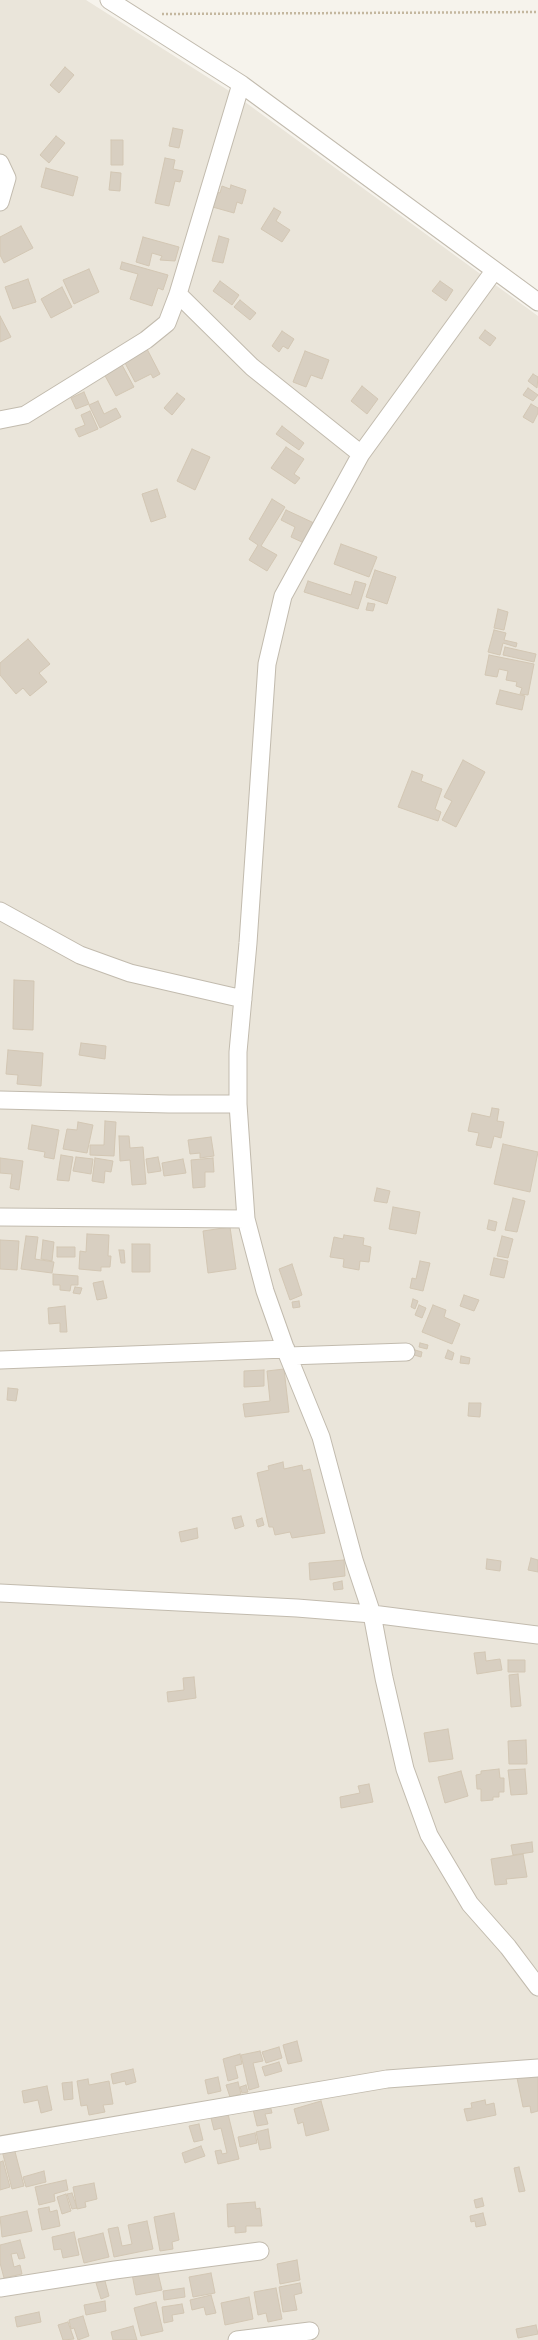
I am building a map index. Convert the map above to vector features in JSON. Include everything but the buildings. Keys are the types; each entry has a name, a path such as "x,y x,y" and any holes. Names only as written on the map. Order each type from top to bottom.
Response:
{"street":[{"path":"109,0 241,84 538,302"},
{"path":"0,420 25,415 146,340 167,323 178,294 241,84"},
{"path":"0,164 7,178 0,202"},
{"path":"494,271 361,454 283,596 267,664 238,1052 238,1104 246,1219 266,1291 287,1352 321,1437 354,1560 372,1614 404,1769 429,1835 470,1904 508,1947 538,1987"},
{"path":"178,294 252,368 361,454"},
{"path":"0,911 80,955 130,973 243,999"},
{"path":"0,1100 154,1104 238,1104"},
{"path":"0,1218 246,1219"},
{"path":"0,1360 287,1352 406,1352"},
{"path":"0,1593 297,1608 372,1614 538,1635"},
{"path":"0,2145 387,2079 538,2068"},
{"path":"0,2288 115,2270 260,2251"},
{"path":"237,2340 310,2331"}],"path":[{"path":"131,14 538,12"}],"shaded area":[{"path":"0,0 86,0 234,94 538,316 538,2340 0,2340"}]}
